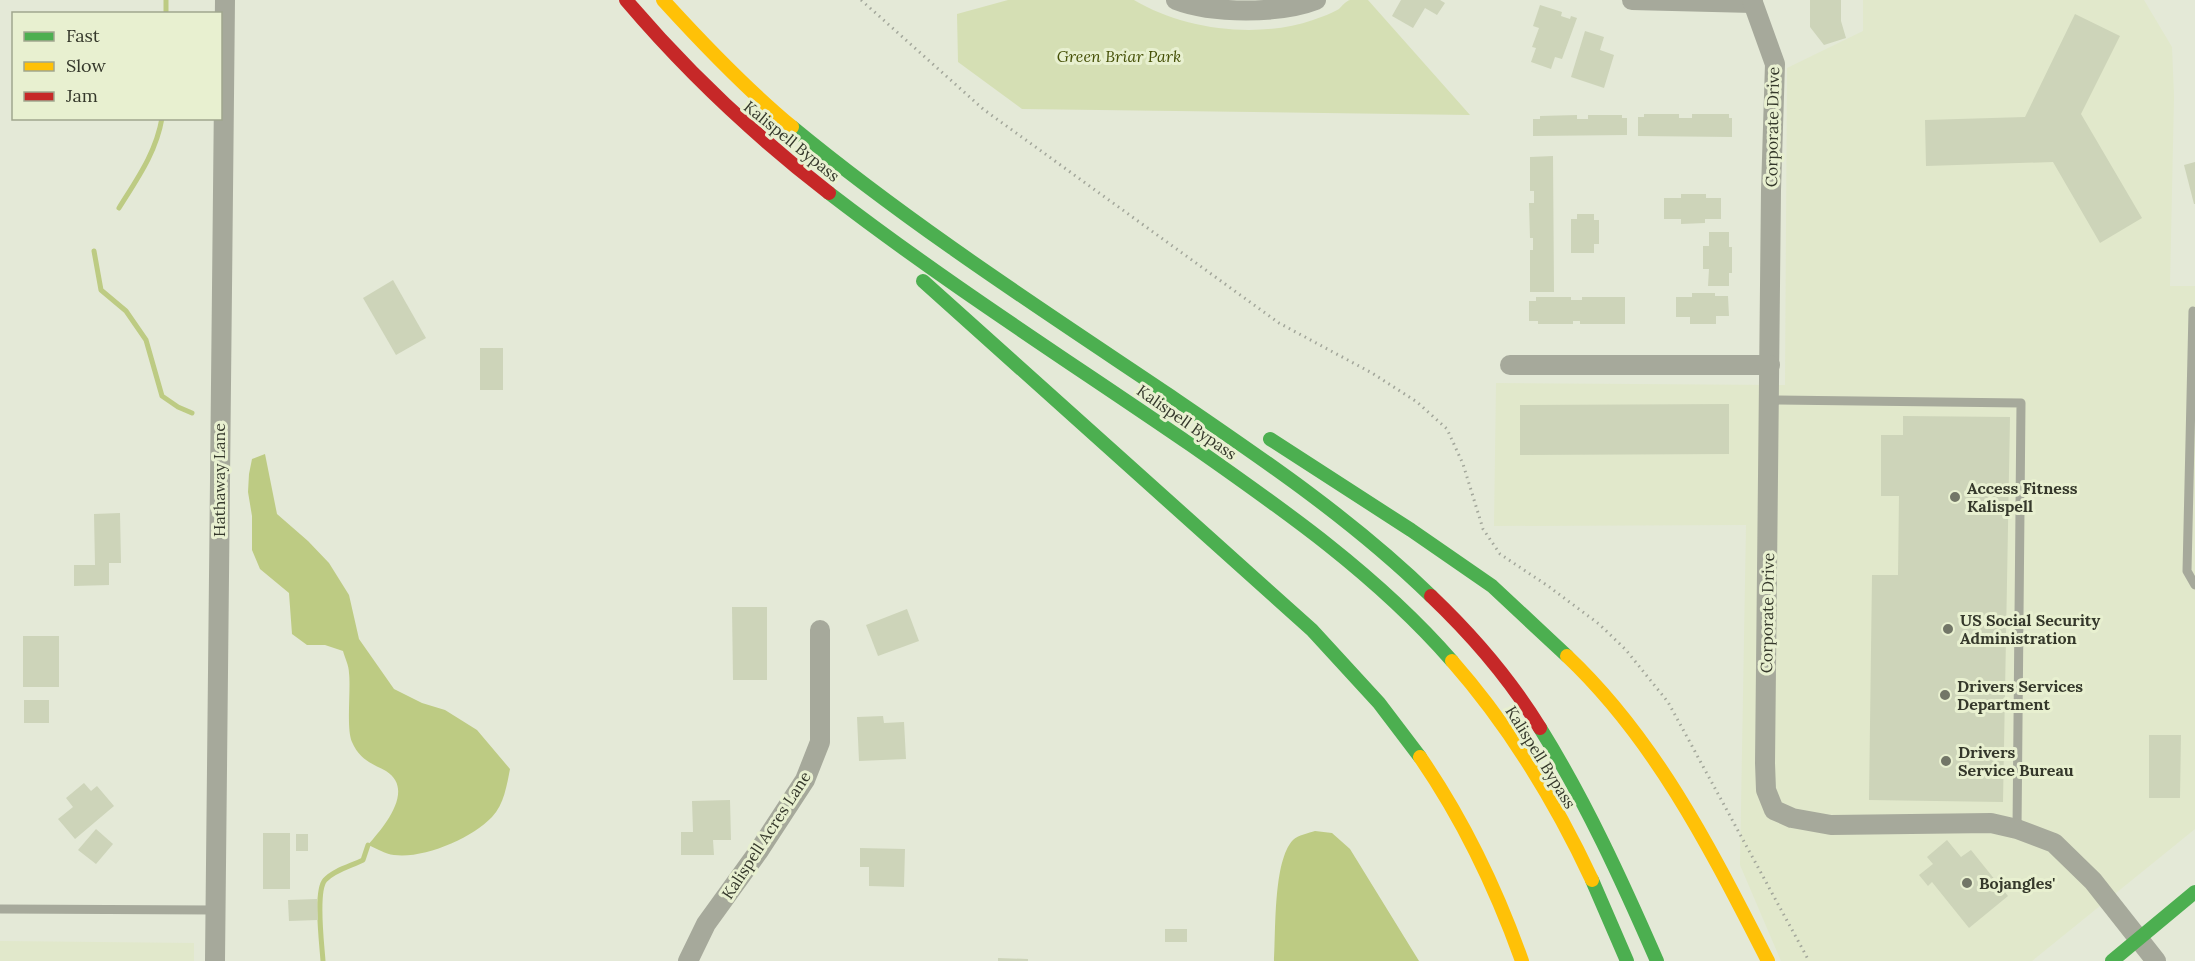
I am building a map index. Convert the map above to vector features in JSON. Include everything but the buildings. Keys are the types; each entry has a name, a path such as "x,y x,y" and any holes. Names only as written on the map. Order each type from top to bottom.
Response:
{"highway":[{"name":"Kalispell Bypass","path":"626,0 704,88 780,155 932,268 1295,518 1352,563 1402,610 1470,683 1524,756 1580,854 1627,961"},
{"name":"Kalispell Bypass","path":"663,0 717,60 764,105 809,142 904,213 1283,473 1396,564 1458,623 1501,674 1560,757 1604,841 1657,961"},
{"path":"857,213 929,287 1304,623 1367,687 1425,763 1473,844 1506,916 1522,961"},
{"path":"1051,314 1125,348"},
{"path":"1257,431 1411,530 1492,586 1575,664 1641,739 1668,780 1715,857 1768,961"},
{"path":"2112,961 2195,892"}],"street":[{"name":"Hathaway Lane","path":"215,961 225,0"},
{"path":"1176,0 1209,9 1277,9 1316,0"},
{"name":"Corporate Drive","path":"1632,0 1752,2 1775,64 1766,764 1766,790 1774,810 1792,818 1831,825 1991,823 2018,829 2054,843 2093,881 2156,961"},
{"path":"1510,365 1770,365"},
{"name":"Kalispell Acres Lane","path":"688,961 706,924 806,780 820,742 820,630"}],"lane":[{"path":"2193,311 2187,571 2195,585"},
{"path":"1769,400 2021,403 2018,829"},
{"path":"0,909 215,910"}],"path":[{"path":"861,0 983,109 1279,322 1417,402 1447,429 1462,464 1483,529 1500,554 1599,624 1626,650 1668,702 1809,961"}],"shaded area":[{"path":"1863,0 2144,0 2172,47 2174,96 2170,286 2195,286 2195,829 2032,961 1781,961 1740,865 1746,525 1494,526 1496,383 1785,385 1787,68 1863,31"},
{"path":"265,454 277,514 329,563 349,595 359,639 394,689 422,703 445,710 477,730 510,769 504,794 496,812 483,825 460,839 433,850 406,855 391,854 368,845 394,809 398,788 394,779 386,771 362,757 352,742 349,728 349,670 343,651 325,645 307,645 292,634 289,593 260,569 252,550 249,474 252,459"},
{"path":"1315,831 1332,833 1350,849 1419,961 1274,961 1277,897 1282,864 1293,840"},
{"path":"0,941 194,943 194,961 0,961"}],"green space":[{"name":"Green Briar Park","path":"1008,0 1134,0 1154,10 1198,25 1245,30 1292,26 1339,9 1350,0 1368,0 1470,115 1022,109 958,62 957,14"}],"waterway":[{"path":"166,0 166,12"},
{"path":"119,208 151,154 162,120"},
{"path":"94,251 101,290 126,311 146,340 162,396 192,413"},
{"path":"323,961 320,906 322,886 325,880 333,874 363,860 368,845"}],"traffic: fast":[{"path":"792,127 930,232 1203,418 1304,490 1370,541 1431,596"},
{"path":"829,193 963,290 1191,445 1295,519 1393,600 1452,661"},
{"path":"923,281 1312,630 1379,703 1420,757"},
{"path":"1270,439 1411,530 1492,586 1567,656"},
{"path":"1540,728 1603,842 1657,961"},
{"path":"1592,880 1627,961"},
{"path":"2112,961 2195,892"}],"traffic: slow":[{"path":"663,0 725,66 792,127"},
{"path":"1567,656 1599,689 1655,761 1704,839 1768,961"},
{"path":"1452,661 1493,712 1530,766 1563,822 1592,880"},
{"path":"1420,757 1465,830 1501,907 1522,961"}],"traffic: jam":[{"path":"626,0 673,53 748,126 829,193"},
{"path":"1431,596 1490,658 1540,728"}],"place":[{"name":"Access Fitness Kalispell","path":"1955,497"},
{"name":"US Social Security Administration","path":"1948,629"},
{"name":"Drivers Services Department","path":"1945,695"},
{"name":"Drivers Service Bureau","path":"1946,761"},
{"name":"Bojangles'","path":"1967,883"}]}
